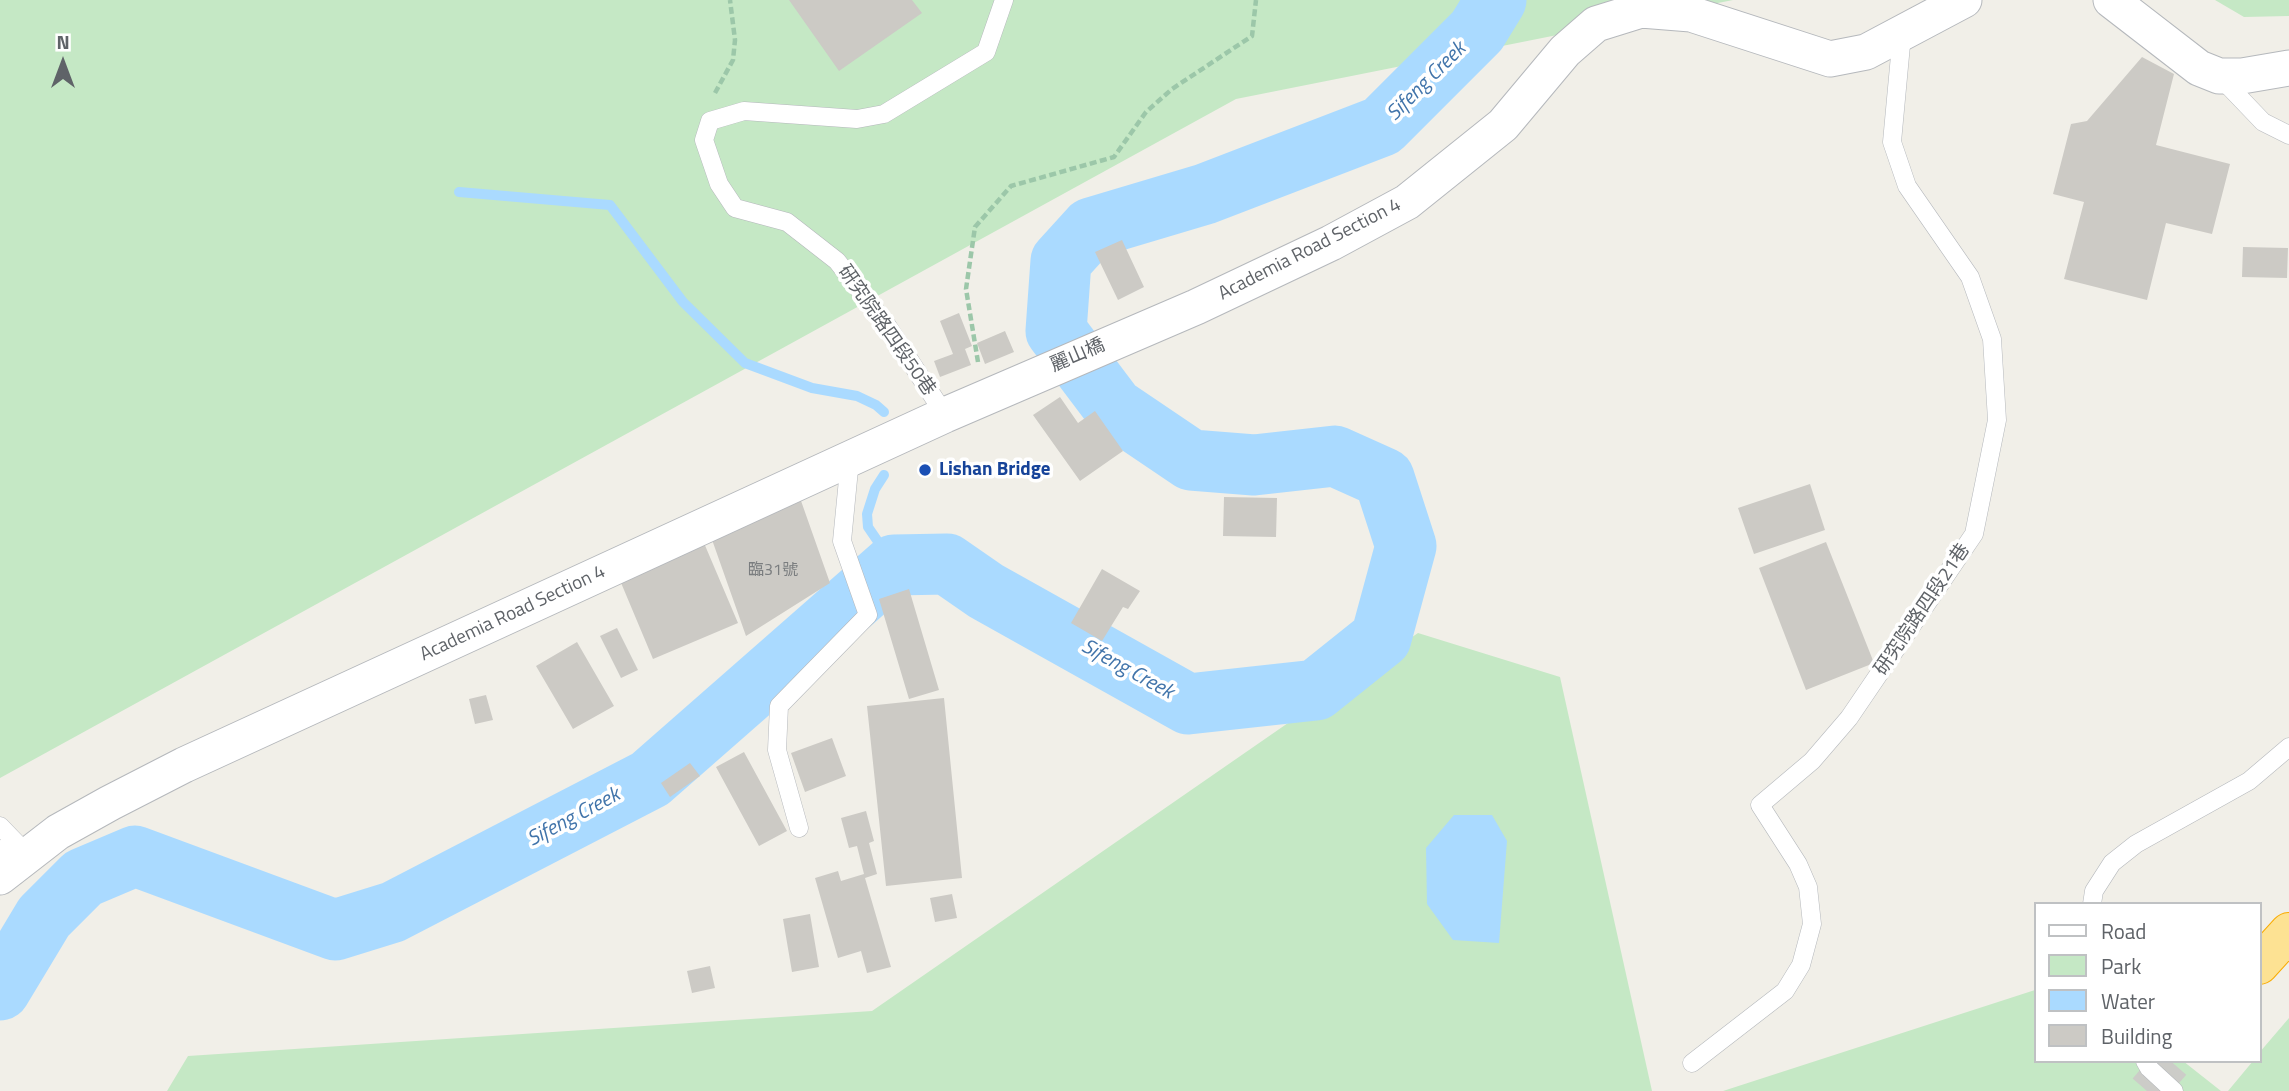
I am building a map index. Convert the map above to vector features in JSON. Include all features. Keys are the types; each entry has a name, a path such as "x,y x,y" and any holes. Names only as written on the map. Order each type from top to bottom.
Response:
{"highway":[{"path":"2261,963 2289,932"}],"street":[{"name":"Academia Road Section 4","path":"1116,340 1209,301 1331,243 1408,202 1503,125 1565,51 1596,24 1642,10 1690,14 1830,59 1866,52 1964,0"},
{"path":"2111,0 2199,68 2219,76 2242,76 2289,68"},
{"name":"麗山橋","path":"1039,373 1116,340"},
{"name":"Academia Road Section 4","path":"0,877 14,852 58,832 184,765 1039,373"}],"lane":[{"path":"710,121 744,111 857,119 884,114 986,52 1004,0"},
{"name":"研究院路四段21巷","path":"1692,1063 1784,991 1801,965 1812,924 1808,887 1798,864 1760,805 1812,761 1849,718 1974,534 1997,420 1992,340 1970,277 1907,186 1892,142 1902,34"},
{"path":"2219,76 2263,122 2289,135"},
{"name":"研究院路四段50巷","path":"710,121 704,140 719,184 735,208 787,222 837,261 886,324 945,415"},
{"path":"799,828 776,750 779,706 868,615 842,541 850,459"},
{"path":"2092,902 2094,891 2112,863 2136,845 2249,781 2289,747"},
{"path":"0,826 14,852"},
{"path":"2146,1063 2174,1091"}],"path":[{"path":"710,121 715,92 733,60 735,40 730,0"},
{"path":"985,397 966,289 975,227 1011,186 1114,157 1146,113 1172,89 1252,36 1256,0"}],"green space":[{"path":"0,0 1733,0 1236,99 0,778"},
{"path":"2215,0 2289,0 2289,16 2244,17"},
{"path":"1418,633 1560,677 1652,1091 167,1091 188,1056 872,1011"},
{"path":"2034,990 2034,1063 2186,1063 2221,1091 1723,1091"},
{"path":"2289,1018 2289,1091 2228,1091 2251,1063 2261,1063 2261,1051"}],"water":[{"path":"1454,815 1492,815 1507,841 1499,943 1453,940 1427,904 1426,848"}],"building":[{"path":"789,0 912,0 922,13 839,71"},
{"path":"2142,57 2174,74 2156,145 2230,164 2212,234 2166,223 2147,300 2064,279 2084,202 2053,194 2071,124 2087,121"},
{"path":"1122,240 1144,287 1118,300 1095,252"},
{"path":"2243,247 2288,248 2287,278 2242,277"},
{"path":"959,313 972,346 965,349 971,365 940,377 934,361 953,354 940,321"},
{"path":"1005,331 1014,352 985,364 977,343"},
{"path":"1060,397 1078,423 1095,411 1123,451 1080,481 1033,415"},
{"path":"1810,484 1825,530 1754,554 1738,508"},
{"path":"1224,497 1277,498 1276,537 1223,536"},
{"path":"800,498 830,583 746,636 710,534"},
{"path":"1826,542 1874,663 1806,690 1759,568"},
{"path":"704,543 738,623 653,659 619,578"},
{"path":"1102,569 1140,591 1128,609 1123,607 1102,641 1071,623"},
{"path":"909,589 939,690 909,699 879,599"},
{"path":"617,628 638,670 621,678 600,636"},
{"path":"577,642 614,706 573,729 536,666"},
{"path":"486,695 493,720 475,724 469,699"},
{"path":"944,698 962,878 886,886 867,706"},
{"path":"832,738 846,776 805,792 791,753"},
{"path":"744,752 787,831 759,846 716,767"},
{"path":"690,763 700,776 670,797 661,783"},
{"path":"866,811 874,841 869,843 877,874 865,878 891,967 867,973 861,951 838,958 815,878 838,871 841,881 864,874 857,846 849,848 841,818"},
{"path":"952,894 957,918 935,922 930,898"},
{"path":"810,914 819,967 792,972 783,919"},
{"path":"710,966 715,988 692,993 687,971"}],"waterway":[{"name":"Sifeng Creek","path":"0,990 44,917 83,878 135,856 335,930 393,912 650,779 894,565 947,564 986,591 1188,704 1316,690 1381,638 1406,546 1384,478 1335,456 1254,465 1191,460 1114,408 1056,331 1061,261 1091,228 1205,194 1382,126 1477,31 1496,0"},
{"path":"459,192 610,205 683,302 745,363 812,388 857,396 884,412"},
{"path":"884,475 875,489 867,514 868,527 894,565"}],"tunnel":[{"path":"2147,1091 2171,1063"}],"place":[{"name":"Lishan Bridge","path":"925,470"}]}
